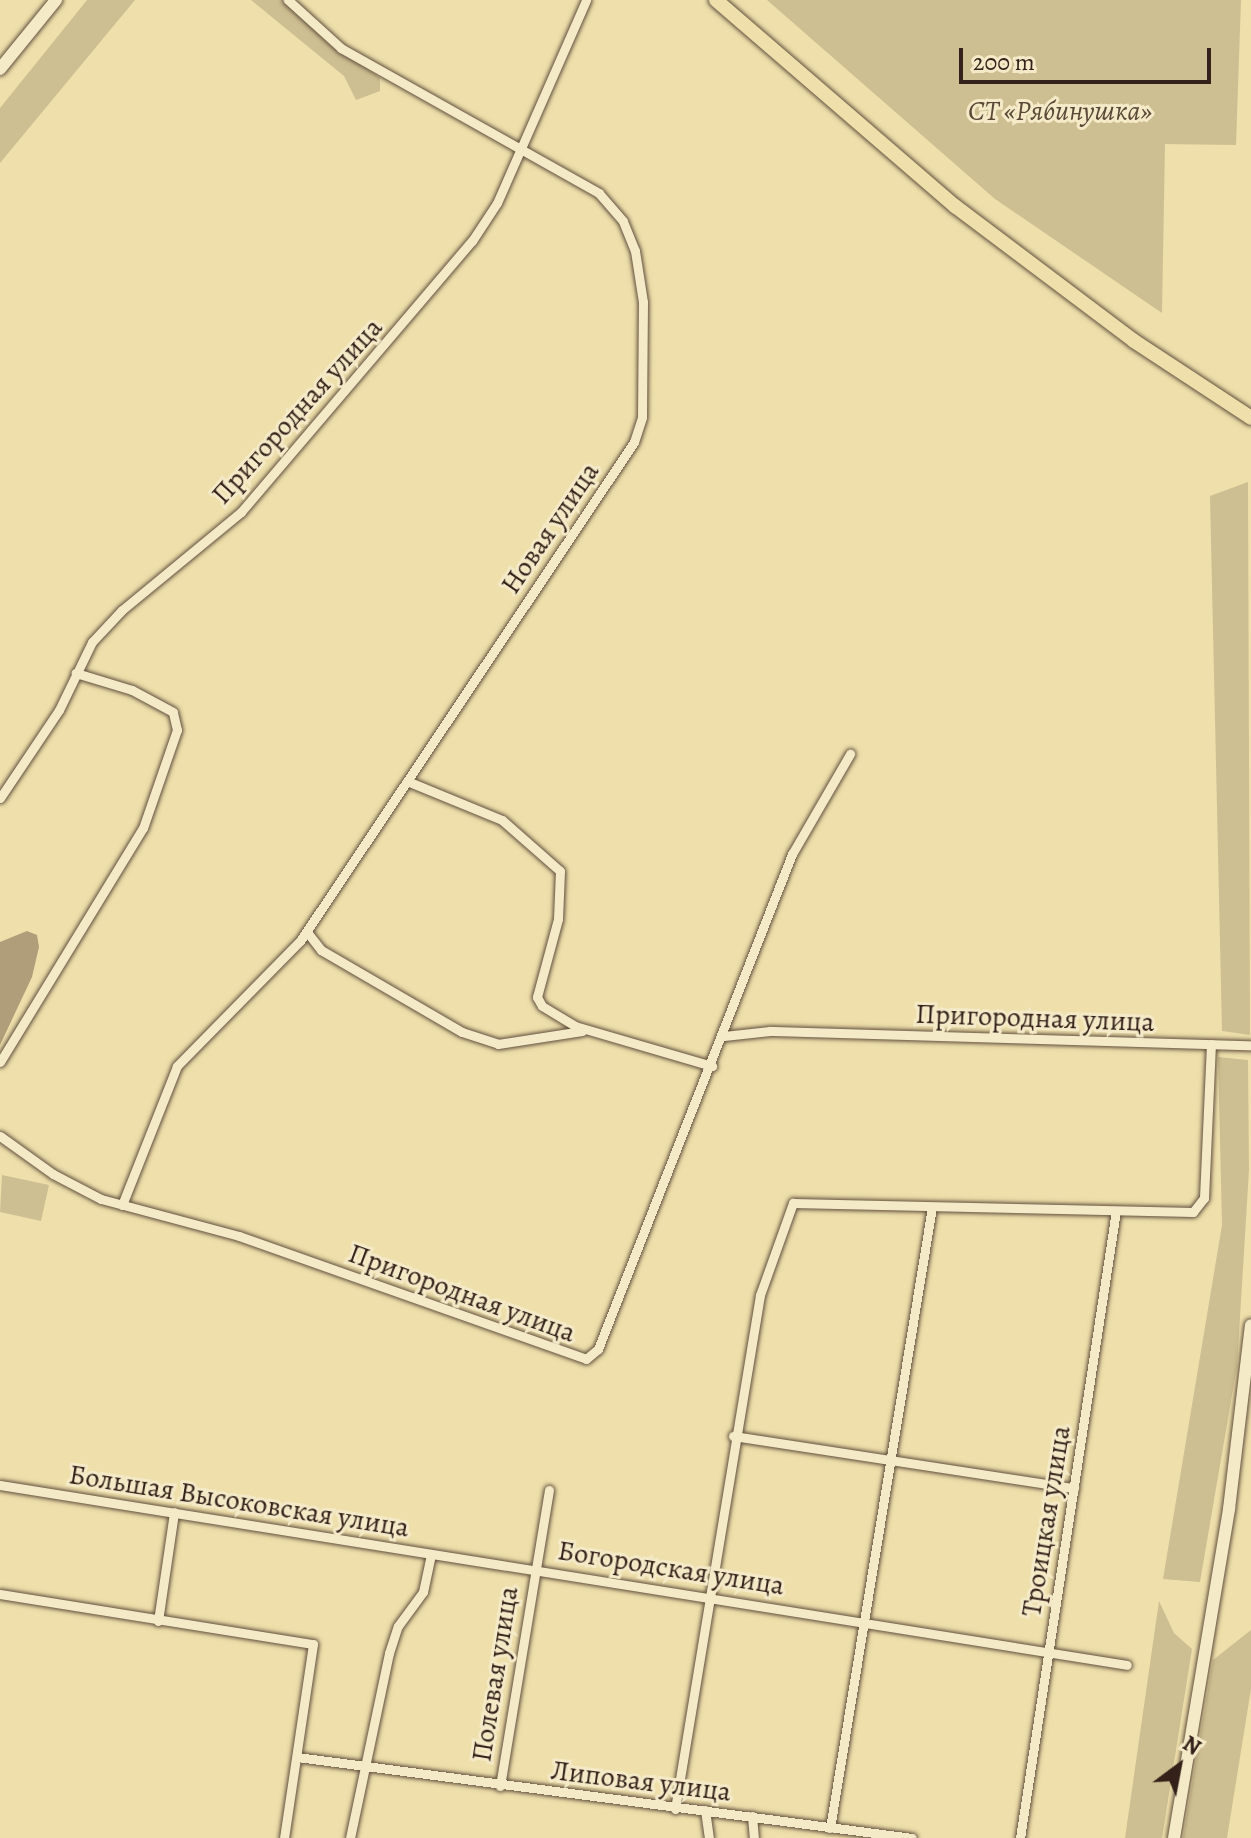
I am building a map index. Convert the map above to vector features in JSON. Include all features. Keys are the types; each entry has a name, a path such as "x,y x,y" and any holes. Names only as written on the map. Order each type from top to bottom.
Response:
{"main road":[{"path":"716,0 955,206 1134,341 1251,418"}],"street":[{"path":"0,69 56,0"},
{"name":"Новая улица","path":"122,1205 177,1066 307,932 634,442 642,417 643,302 635,251 623,221 599,193 519,151 341,48 288,0"},
{"name":"Пригородная улица","path":"0,798 59,710 92,642 122,610 241,512 315,430 472,241 497,203 586,0"},
{"path":"0,1062 143,828 177,730 173,712 132,690 76,673"},
{"name":"Пригородная улица","path":"0,1136 53,1174 122,1205 239,1236 586,1359 598,1349 724,1036 792,854 850,754"},
{"path":"407,781 502,820 560,871 558,919 537,997 542,1006 589,1030 712,1066"},
{"path":"307,932 321,950 462,1032 498,1044 589,1030"},
{"name":"Пригородная улица","path":"724,1036 770,1031 1251,1045"},
{"path":"675,1809 733,1436 760,1295 793,1203 1116,1211 1201,1208 1211,1044"},
{"path":"830,1828 932,1207"},
{"name":"Троицкая улица","path":"1020,1838 1116,1211"},
{"path":"1174,1838 1229,1509 1251,1325"},
{"path":"733,1436 1074,1488"},
{"name":"Большая Высоковская улица","path":"0,1485 431,1555"},
{"name":"Полевая улица","path":"500,1786 533,1569 549,1490"},
{"path":"158,1621 174,1512"},
{"path":"350,1838 389,1653 398,1626 423,1592 431,1555"},
{"name":"Богородская улица","path":"431,1555 863,1620 1127,1665"},
{"path":"0,1594 313,1644 284,1838"},
{"name":"Липовая улица","path":"297,1757 912,1838"},
{"path":"705,1810 709,1838"},
{"path":"752,1816 754,1838"}],"green space":[{"path":"87,0 135,0 0,163 0,108"},
{"path":"251,0 285,0 320,35 380,78 380,91 356,100 344,76"},
{"name":"СТ «Рябинушка»","path":"767,0 1241,0 1236,145 1165,144 1162,313 995,199"},
{"path":"1248,482 1250,1035 1222,1031 1210,496"},
{"path":"1218,1057 1248,1060 1249,1170 1237,1366 1200,1582 1163,1579 1222,1225"},
{"path":"2,1175 49,1185 41,1221 0,1212"},
{"path":"1159,1601 1174,1633 1192,1649 1162,1838 1125,1838"},
{"path":"1251,1630 1251,1689 1227,1838 1183,1838 1213,1660"}],"shaded area":[{"path":"27,931 37,935 39,947 32,977 0,1045 0,942"}]}
